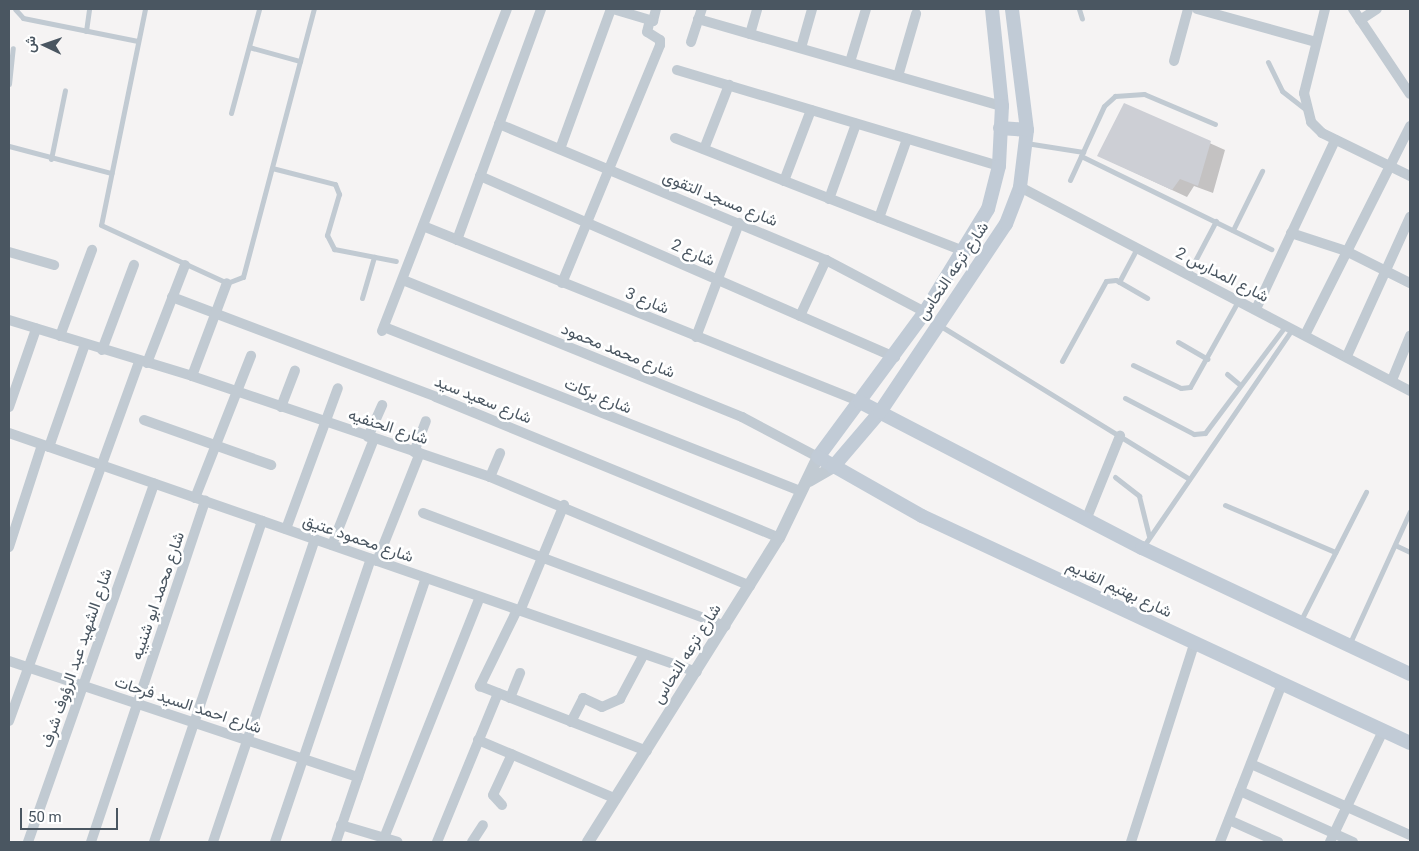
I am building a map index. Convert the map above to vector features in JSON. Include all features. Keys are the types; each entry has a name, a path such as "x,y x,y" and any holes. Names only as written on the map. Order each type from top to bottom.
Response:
{"main road":[{"name":"شارع ترعه النحاس","path":"818,457 894,357 925,312 966,252 988,209 999,166 1002,106 992,9"},
{"name":"شارع ترعه النحاس","path":"834,467 880,412 938,325 989,255 1020,187 1026,136 1012,9"},
{"path":"1000,128 1026,136"},
{"path":"860,402 1086,520 1146,543 1300,622 1410,674"},
{"name":"شارع بهتيم القديم","path":"818,457 922,516 1410,743"}],"street":[{"path":"403,280 507,9"},
{"path":"457,240 540,9"},
{"path":"560,149 612,9 651,21"},
{"path":"562,283 660,45 660,40 647,32 656,9"},
{"path":"750,34 757,9"},
{"path":"801,48 812,9"},
{"path":"850,62 866,9"},
{"path":"1174,61 1188,9"},
{"path":"1197,9 1316,42"},
{"path":"1324,9 1316,42 1305,109 1322,133 1410,176"},
{"path":"1353,9 1410,94"},
{"path":"1360,20 1377,9"},
{"path":"691,42 700,14 750,34 1002,106"},
{"path":"898,76 916,14"},
{"path":"677,70 999,166"},
{"path":"704,149 729,85"},
{"path":"784,181 811,110"},
{"name":"شارع مسجد التقوى","path":"499,124 826,260 925,312"},
{"path":"829,199 856,124"},
{"path":"1305,335 1388,165 1410,126"},
{"path":"675,138 966,252"},
{"path":"879,218 908,139"},
{"path":"1256,309 1335,140"},
{"name":"شارع 2","path":"480,176 894,357"},
{"name":"شارع المدارس 2","path":"1020,187 1347,356 1410,391"},
{"path":"1347,356 1410,217"},
{"path":"696,337 739,223"},
{"name":"شارع 3","path":"423,226 860,402"},
{"path":"1291,234 1346,251 1410,283"},
{"path":"60,336 92,250"},
{"path":"9,252 54,266"},
{"path":"800,316 826,260"},
{"path":"102,350 134,265"},
{"path":"9,721 100,465 185,265"},
{"name":"شارع بركات","path":"403,280 383,329 802,492"},
{"name":"شارع محمد محمود","path":"403,280 742,417 818,457"},
{"path":"192,376 227,283"},
{"name":"شارع سعيد سيد","path":"172,297 436,397 780,538"},
{"name":"شارع الحنفيه","path":"9,320 237,390 324,422 490,477 564,505 750,586"},
{"path":"9,407 36,328"},
{"path":"1392,380 1410,336"},
{"path":"9,547 85,344"},
{"path":"195,498 251,356"},
{"path":"281,407 295,371"},
{"path":"286,529 338,388"},
{"path":"332,546 382,405"},
{"path":"144,420 271,464"},
{"path":"275,842 374,560 417,452 426,421"},
{"name":"شارع محمود عتيق","path":"9,433 698,672"},
{"path":"1086,520 1120,436"},
{"path":"490,477 500,454"},
{"name":"شارع ترعه النحاس","path":"588,842 698,672 780,538 809,481 818,457"},
{"name":"شارع ترعه النحاس","path":"809,481 834,467"},
{"name":"شارع الشهيد عبد الرؤوف شرف","path":"28,842 154,484"},
{"name":"شارع محمد ابو شنيبه","path":"91,842 206,502"},
{"path":"564,505 518,610 480,686 647,751"},
{"path":"423,513 726,626"},
{"path":"154,842 262,521"},
{"path":"213,842 315,540"},
{"path":"336,842 426,578"},
{"path":"384,838 480,597"},
{"path":"1131,842 1194,644"},
{"path":"571,722 583,698 602,708 620,699 644,654"},
{"name":"شارع احمد السيد فرحات","path":"9,661 358,776"},
{"path":"510,698 520,673"},
{"path":"1220,842 1282,684"},
{"path":"437,842 498,693"},
{"path":"1332,838 1383,731"},
{"path":"478,740 616,799"},
{"path":"502,805 494,794 512,754"},
{"path":"1251,764 1410,835"},
{"path":"1240,791 1332,838 1353,842"},
{"path":"1229,820 1278,842"},
{"path":"341,825 398,842"},
{"path":"472,842 483,826"}],"lane":[{"path":"15,9 23,18 138,41"},
{"path":"86,31 89,9"},
{"path":"145,9 111,174 102,228 227,283 243,277 314,9"},
{"path":"231,113 259,9"},
{"path":"1079,9 1082,19"},
{"path":"249,47 300,61"},
{"path":"9,84 13,48"},
{"path":"1268,62 1282,92 1305,109"},
{"path":"51,159 65,90"},
{"path":"1070,180 1104,106 1120,94 1144,94 1215,124"},
{"path":"1026,136 1082,154 1271,249"},
{"path":"9,146 111,174"},
{"path":"272,168 335,184 339,194 328,243 338,250 396,261"},
{"path":"1233,230 1262,171"},
{"path":"1188,274 1216,222"},
{"path":"1119,282 1137,248"},
{"path":"362,298 374,257"},
{"path":"1062,362 1104,283 1112,279 1148,298"},
{"path":"1133,365 1187,388 1207,358 1238,300"},
{"path":"938,325 1188,478"},
{"path":"1125,398 1198,435 1211,428 1240,385 1289,327"},
{"path":"1146,543 1289,327"},
{"path":"1178,342 1207,358"},
{"path":"1227,374 1240,385"},
{"path":"1115,477 1139,496 1146,543"},
{"path":"1300,622 1366,492"},
{"path":"1225,505 1335,552"},
{"path":"1349,646 1410,511"},
{"path":"1395,545 1410,552"}],"building":[{"path":"1124,103 1211,141 1198,186 1180,179 1172,190 1097,156"}]}
